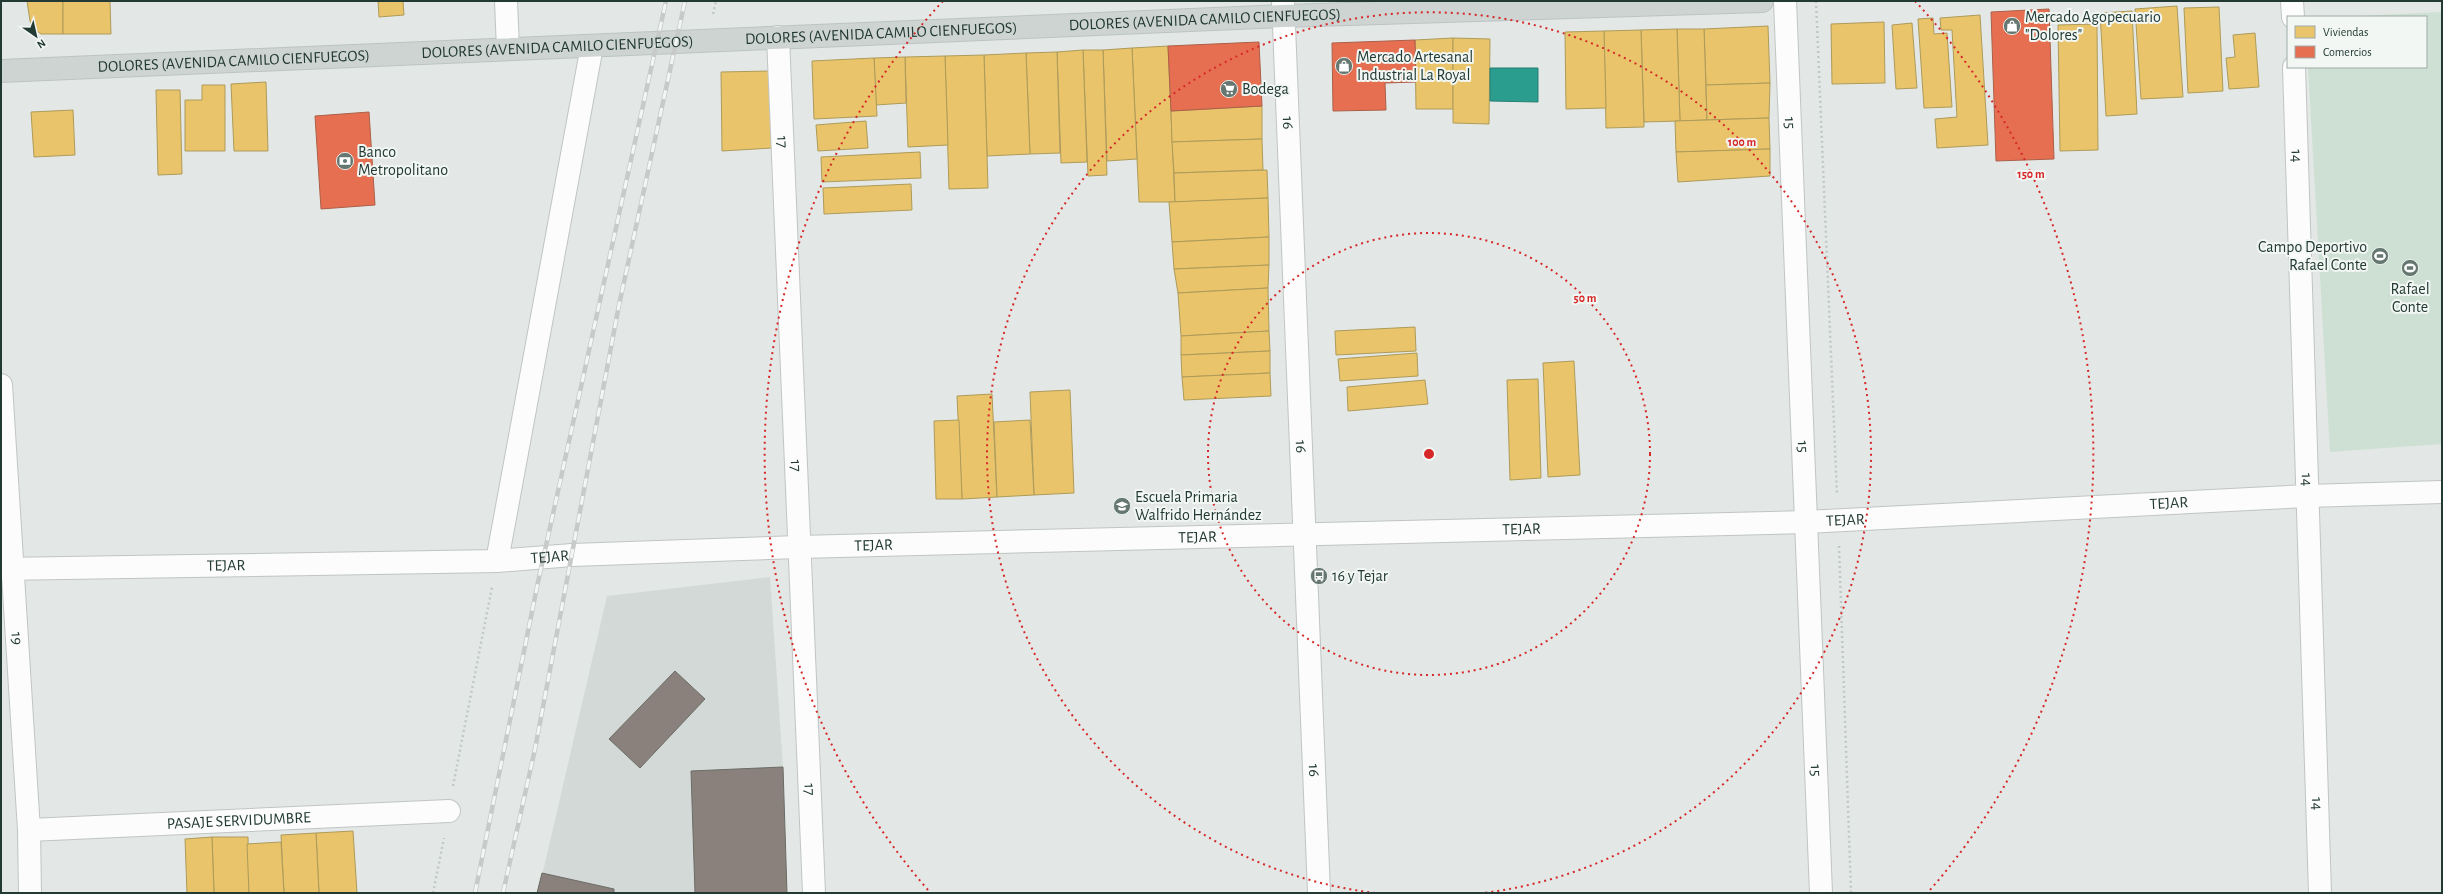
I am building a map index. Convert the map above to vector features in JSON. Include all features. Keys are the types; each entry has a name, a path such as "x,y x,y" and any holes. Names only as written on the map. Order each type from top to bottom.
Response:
{"main road":[{"name":"DOLORES (AVENIDA CAMILO CIENFUEGOS)","path":"1,70 592,46 778,37 1283,8 1762,1"}],"street":[{"path":"506,1 508,49"},
{"name":"15","path":"1785,1 1821,893"},
{"path":"2292,1 2293,16"},
{"name":"16","path":"1283,8 1319,893"},
{"name":"17","path":"778,37 814,893"},
{"path":"497,561 592,46"},
{"name":"14","path":"2294,68 2320,893"},
{"name":"19","path":"1,385 6,568 29,830 30,893"},
{"name":"TEJAR","path":"6,568 497,561 572,555 799,547 1304,533 1806,522 2307,496 2442,492"},
{"name":"PASAJE SERVIDUMBRE","path":"29,830 449,811"}],"path":[{"path":"1816,1 1852,893"},
{"path":"433,893 497,561"}],"shaded area":[{"path":"770,577 783,767 787,893 538,893 607,596"}],"green space":[{"name":"Campo Deportivo Rafael Conte","path":"2442,12 2442,444 2330,452 2308,68 2427,68 2427,16 2359,16"}],"building: Viviendas":[{"path":"27,1 63,1 63,34 41,34 33,28 30,21"},
{"path":"63,1 110,1 111,34 63,34"},
{"path":"378,1 403,1 404,15 379,17"},
{"path":"2177,6 2183,97 2141,99 2135,9"},
{"path":"2219,7 2223,91 2188,93 2184,8"},
{"path":"2132,11 2137,114 2106,116 2100,13"},
{"path":"1980,15 1988,145 1937,148 1935,119 1957,117 1952,30 1941,30 1940,18"},
{"path":"1933,18 1934,34 1947,33 1952,107 1924,108 1918,19"},
{"path":"1884,22 1885,83 1832,84 1831,24"},
{"path":"1912,23 1917,88 1896,89 1892,25"},
{"path":"2097,24 2098,150 2060,151 2058,25"},
{"path":"1768,26 1770,83 1706,85 1704,29"},
{"path":"1677,29 1704,29 1707,120 1680,121"},
{"path":"1677,29 1680,121 1644,122 1641,30"},
{"path":"1641,30 1644,127 1606,128 1604,31"},
{"path":"1604,31 1606,108 1566,109 1565,32"},
{"path":"2255,33 2259,87 2229,89 2226,58 2235,57 2233,35"},
{"path":"1453,38 1453,109 1416,109 1415,40"},
{"path":"1453,38 1490,39 1489,124 1453,123"},
{"path":"1168,46 1175,202 1139,202 1132,48"},
{"path":"1132,48 1137,159 1107,161 1103,50"},
{"path":"1083,50 1103,50 1107,175 1088,176"},
{"path":"1083,50 1087,162 1061,163 1057,52"},
{"path":"1057,52 1060,153 1030,154 1026,53"},
{"path":"1026,53 1030,154 987,156 984,55"},
{"path":"984,55 988,188 949,189 945,56"},
{"path":"945,56 948,145 908,147 905,57"},
{"path":"905,57 906,103 876,105 874,58"},
{"path":"874,58 877,116 814,119 812,61"},
{"path":"770,71 772,148 722,151 721,72"},
{"path":"266,82 268,151 234,151 231,84"},
{"path":"1770,83 1769,118 1707,120 1706,85"},
{"path":"202,85 225,85 225,151 185,151 185,100 202,100"},
{"path":"156,90 180,90 182,174 158,175"},
{"path":"1262,106 1262,139 1172,142 1171,111"},
{"path":"73,110 75,155 34,157 31,112"},
{"path":"1769,118 1770,149 1676,152 1675,121"},
{"path":"866,121 868,148 818,151 816,125"},
{"path":"1262,139 1263,170 1174,173 1172,142"},
{"path":"1770,149 1770,176 1678,182 1676,152"},
{"path":"920,152 921,178 822,182 821,157"},
{"path":"1267,170 1268,198 1175,202 1174,173"},
{"path":"911,184 912,210 824,214 823,188"},
{"path":"1268,198 1269,237 1172,242 1169,202"},
{"path":"1269,237 1269,265 1174,269 1172,242"},
{"path":"1269,265 1268,288 1178,293 1174,269"},
{"path":"1268,288 1269,331 1181,336 1178,293"},
{"path":"1415,327 1416,351 1336,355 1335,331"},
{"path":"1269,331 1270,351 1181,355 1181,336"},
{"path":"1270,351 1270,373 1182,377 1181,355"},
{"path":"1417,353 1418,376 1340,381 1338,359"},
{"path":"1574,361 1580,475 1548,477 1543,363"},
{"path":"1270,373 1271,396 1184,400 1182,377"},
{"path":"1538,379 1541,478 1510,480 1507,380"},
{"path":"1425,380 1428,404 1348,411 1347,387"},
{"path":"1070,390 1074,493 1034,495 1030,392"},
{"path":"992,394 997,497 962,499 957,396"},
{"path":"959,420 962,499 936,499 934,421"},
{"path":"1030,420 1034,495 997,497 994,422"},
{"path":"353,831 357,893 319,893 316,833"},
{"path":"316,833 319,893 284,893 281,835"},
{"path":"212,837 248,837 249,893 214,893"},
{"path":"212,837 214,893 187,893 185,839"},
{"path":"281,842 284,893 249,893 247,844"}],"building: Comercios":[{"path":"2049,9 2054,159 1996,161 1991,12"},
{"path":"1415,40 1416,82 1385,83 1386,110 1333,111 1332,43"},
{"path":"1259,42 1262,106 1171,111 1168,46"},
{"name":"Banco Metropolitano","path":"369,112 375,205 321,209 315,116"}],"building: Escuelas":[{"path":"1490,68 1538,68 1538,102 1490,101"}],"building: Industria":[{"path":"675,671 705,699 640,768 609,739"},
{"path":"783,767 787,893 695,893 691,771"},
{"path":"542,873 614,889 614,893 537,893"}],"railway":[{"path":"475,893 538,582 666,1"},
{"path":"503,893 535,749 619,305 685,1"}],"place":[{"name":"Mercado Agopecuario \"Dolores\"","path":"2012,26"},
{"name":"Mercado Artesanal Industrial La Royal","path":"1344,66"},
{"name":"Bodega","path":"1229,89"},
{"name":"Banco Metropolitano","path":"345,161"},
{"name":"Campo Deportivo Rafael Conte","path":"2380,256"},
{"name":"Rafael Conte","path":"2410,268"},
{"name":"Escuela Primaria Walfrido Hernández","path":"1122,506"},
{"name":"16 y Tejar","path":"1319,576"}]}
